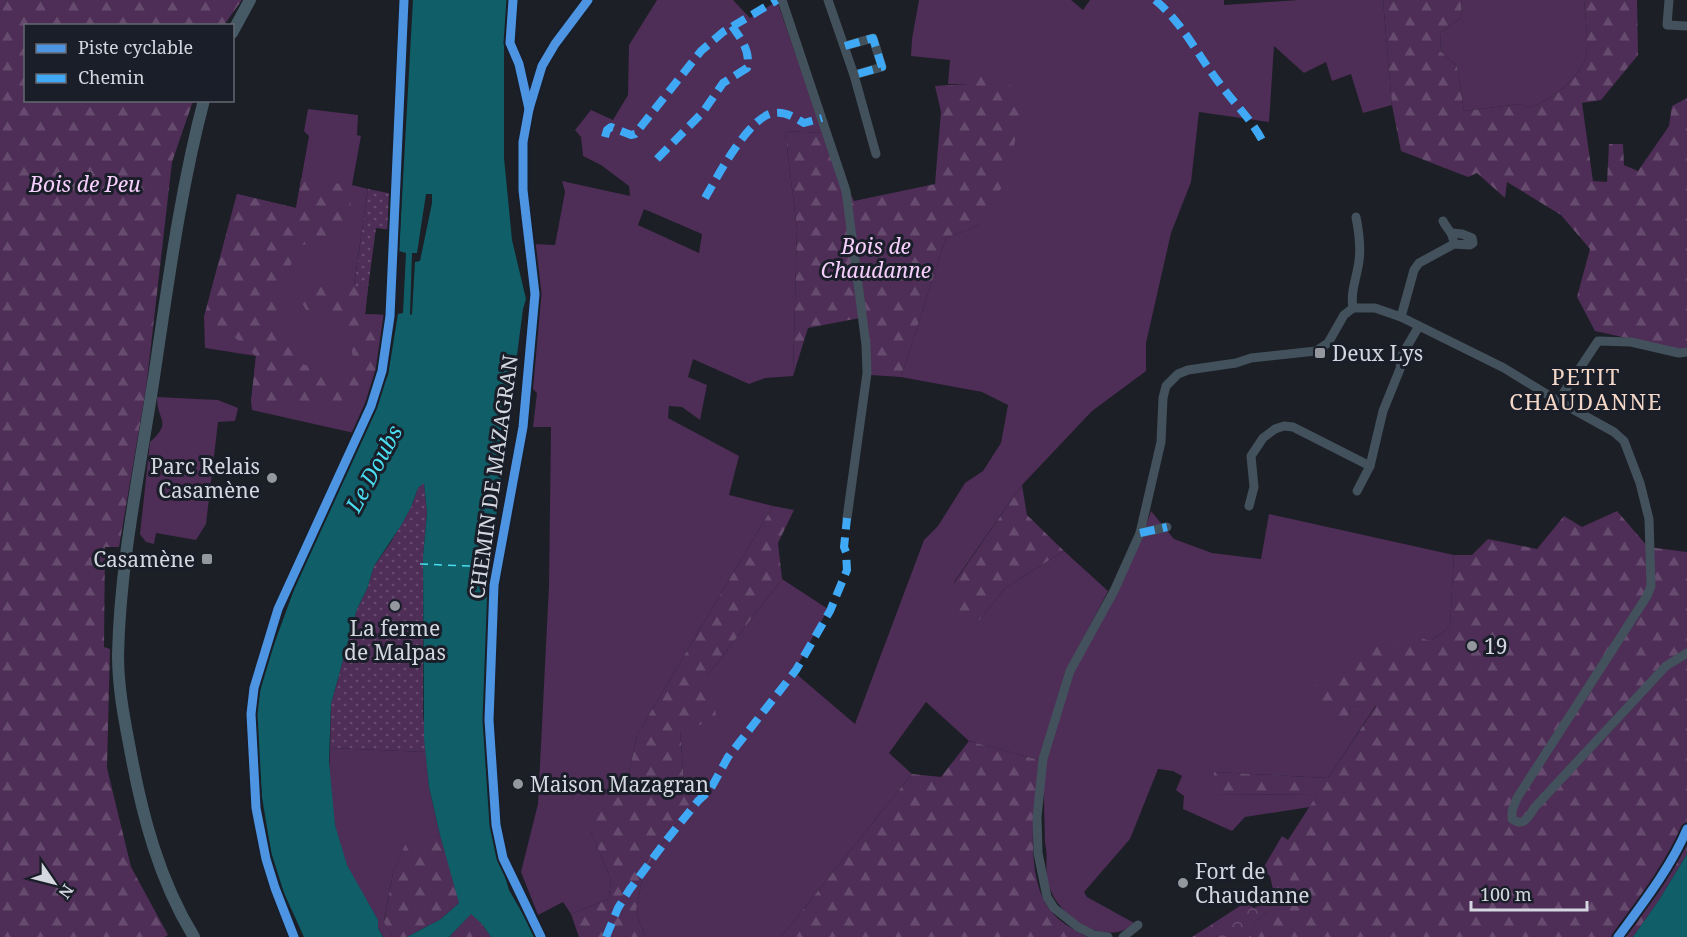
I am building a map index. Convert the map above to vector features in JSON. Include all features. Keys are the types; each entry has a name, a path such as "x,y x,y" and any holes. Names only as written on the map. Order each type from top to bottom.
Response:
{"main road":[{"path":"234,29 250,0"},
{"path":"194,937 174,900 153,846 139,799 122,711 118,655 123,588 152,412 189,154 203,102"}],"street":[{"path":"370,406 382,371 390,316 404,0"},
{"name":"CHEMIN DE MAZAGRAN","path":"541,937 503,858 496,825 489,720 494,585 523,427 535,294 523,190 523,142 529,109 542,66 555,44 588,0"},
{"path":"782,0 846,191 866,345 867,373 847,519"},
{"path":"828,0 854,75 876,154"},
{"path":"1669,0 1667,25 1687,26"},
{"path":"844,46 873,38 882,67 854,75"},
{"path":"1353,309 1351,298 1359,260 1360,239 1356,217"},
{"path":"1401,317 1417,266 1454,244 1470,245 1474,241 1462,234 1452,233 1443,221"},
{"path":"1452,233 1454,244"},
{"path":"1108,937 1094,935 1078,927 1054,908 1047,897 1038,853 1037,817 1043,759 1070,670 1114,591 1140,533 1161,442 1163,398 1166,386 1172,379 1188,370 1236,363 1251,358 1316,351 1328,343 1344,315 1353,309 1375,308 1401,317 1504,368 1614,432 1624,441 1640,483 1649,519 1651,586 1647,596 1517,798 1512,811 1512,819 1521,823 1526,820 1535,807 1666,666 1687,653"},
{"path":"1357,491 1370,466 1383,411 1400,369 1402,355 1419,326"},
{"path":"1558,401 1598,341 1631,342 1687,352"},
{"path":"1249,506 1254,487 1251,456 1263,438 1275,429 1284,426 1293,427 1370,466"},
{"path":"1140,533 1167,527"},
{"path":"1618,937 1643,902 1687,829"},
{"path":"1123,937 1138,925"}],"green space":[{"name":"Bois de Peu","path":"0,0 242,0 225,24 24,24 24,102 193,102 172,162 146,389 119,547 105,547 104,647 110,649 107,768 131,867 168,935 165,937 0,937"},
{"path":"657,0 733,0 750,18 777,1 823,133 785,131 797,229 793,376 765,378 749,384 693,359 688,377 707,385 700,420 682,407 669,406 668,418 739,456 729,495 773,506 637,735 627,782 591,832 611,880 609,899 571,914 563,902 538,915 521,872 538,804 549,586 551,427 533,427 537,393 530,386 532,244 555,245 565,192 562,181 630,196 629,186 601,165 583,156 581,137 575,130 591,110 613,120 628,95 629,45","holes":["644,209 702,234 699,253 638,225"]},
{"path":"919,0 1071,0 1083,10 1090,0 1224,0 1224,5 1298,0 1383,0 1392,105 1363,113 1351,74 1332,81 1326,62 1304,73 1274,46 1269,122 1199,112 1191,182 1171,233 1146,343 1146,371 1092,411 1022,485 954,582 978,622 1005,588 1064,551 1108,591 1065,673 1039,760 969,741 926,702 889,753 912,774 781,937 645,937 636,911 644,869 700,795 684,781 680,730 708,675 782,579 828,609 794,672 855,724 924,540 938,526 965,483 983,471 1001,443 1008,405 982,392 901,377 946,238 980,225 968,84 948,84 950,60 911,56"},
{"path":"1383,0 1461,0 1462,17 1441,32 1440,51 1457,66 1464,111 1521,104 1527,108 1545,101 1577,74 1586,57 1584,0 1637,0 1638,55 1601,100 1582,103 1593,181 1607,182 1609,144 1623,144 1624,165 1638,171 1669,126 1672,106 1687,98 1687,348 1676,349 1595,331 1577,297 1590,249 1561,215 1507,182 1505,198 1477,173 1468,177 1401,151 1392,105"},
{"path":"1461,0 1584,0 1586,57 1577,74 1545,101 1527,108 1521,104 1464,111 1457,66 1440,51 1441,32 1462,17"},
{"name":"Bois de Chaudanne","path":"975,71 1025,91 1008,176 980,225 946,238 901,377 871,375 865,317 808,328 793,376 797,229 785,131 823,133 854,201 935,184 941,112 935,86 968,84"},
{"path":"308,109 358,115 357,135 361,136 352,185 368,189 354,285 368,288 365,314 386,315 379,366 354,433 252,410 256,356 205,348 204,317 237,194 296,208 309,136 304,131"},
{"path":"301,179 350,185 351,231 296,247 277,315 294,342 296,363 345,373 354,363 348,331 330,313 306,310 300,299 308,286 368,288 365,314 386,315 379,366 368,399 301,405 251,402 256,356 233,336 204,317 237,194 296,208"},
{"path":"368,189 393,194 392,230 376,228 368,288 354,286"},
{"path":"157,397 218,400 238,408 235,421 218,422 206,524 196,540 156,533 154,544 146,542 140,534 150,442 161,430 162,425"},
{"path":"424,482 427,513 423,557 423,713 426,752 330,748 331,704 357,609 367,589 374,566 391,542 411,507 418,488"},
{"path":"1022,485 1027,515 1064,551 1005,588 978,622 954,609 954,583"},
{"path":"773,506 794,510 778,543 782,579 708,675 717,720 680,730 684,781 700,795 644,869 636,911 645,937 579,937 571,914 609,899 611,880 591,832 599,797 627,782 637,735"},
{"path":"1151,511 1174,539 1212,553 1261,559 1269,514 1454,555 1450,627 1430,641 1365,649 1345,725 1351,707 1376,705 1328,778 1214,772 1212,794 1317,795 1310,807 1245,817 1232,831 1183,809 1184,796 1176,790 1182,776 1173,771 1158,769 1130,839 1084,892 1087,897 1134,923 1122,931 1108,933 1097,931 1077,921 1061,907 1050,889 1046,871 1043,759 1070,671 1142,538"},
{"path":"1617,511 1648,547 1687,552 1687,854 1633,937 1251,937 1255,922 1267,913 1263,904 1275,898 1270,876 1262,870 1282,836 1288,840 1317,795 1211,794 1214,772 1328,778 1376,706 1351,707 1345,726 1307,691 1365,649 1415,636 1430,641 1450,627 1454,555 1472,555 1488,539 1537,549 1564,516 1582,527"},
{"path":"969,741 1039,760 1033,837 1036,878 1050,910 1067,925 1087,937 781,937 912,774 941,777"},
{"path":"330,748 426,752 429,787 440,835 407,841 393,873 384,921 392,937 383,937 378,928 378,920 348,868 338,839 332,809"},
{"path":"440,835 459,895 459,903 441,919 407,937 392,937 384,922 393,873 407,840"},
{"path":"1246,902 1254,908 1263,904 1267,913 1255,922 1251,937 1192,937"},
{"path":"471,913 491,937 449,937"}],"water":[{"name":"Le Doubs","path":"413,0 507,0 504,47 504,158 512,240 526,299 492,548 485,711 494,840 509,890 536,937 491,937 471,914 449,937 407,937 441,919 459,903 429,787 424,738 423,557 427,513 424,483 418,488 402,524 374,566 367,589 357,609 331,704 329,761 335,825 347,865 378,920 378,928 383,937 304,937 284,893 271,852 262,797 256,717 260,691 269,658 299,576 388,375 398,314 403,313 406,253 399,251","holes":["426,194 432,194 420,261 415,262 412,314 410,315 412,253 417,253"]},
{"path":"1687,854 1687,937 1633,937 1659,900"}],"ferry route":[{"path":"420,564 492,567"}],"marked path":[{"path":"605,137 607,130 611,127 631,135 635,134 701,51 723,32 777,0"},
{"path":"1155,0 1182,29 1262,140"},
{"path":"657,159 703,112 723,83 747,68 748,56 732,26"},
{"path":"845,46 873,38 882,67 854,75"},
{"path":"705,198 735,148 755,124 765,116 782,113 804,123 822,118"},
{"path":"606,937 618,908 630,889 698,801 710,790 728,757 796,670 830,611 847,570 844,547 847,518"},
{"path":"1140,533 1167,527"}],"cycle path":[{"path":"294,937 266,859 256,808 251,714 254,688 278,609 371,406 382,371 390,316 404,0"},
{"path":"513,0 510,43 519,64 529,109"},
{"path":"541,937 503,858 496,825 489,720 494,585 523,427 535,294 523,190 523,142 529,109 542,66 555,44 588,0"},
{"path":"1618,937 1665,871 1687,829"}],"place":[{"name":"Deux Lys","path":"1320,353"},
{"name":"Parc Relais Casamène","path":"272,478"},
{"name":"Casamène","path":"207,559"},
{"name":"La ferme de Malpas","path":"395,606"},
{"name":"19","path":"1472,646"},
{"name":"Maison Mazagran","path":"518,784"},
{"name":"Fort de Chaudanne","path":"1183,883"}],"district":[{"name":"PETIT CHAUDANNE","path":"1586,388"}]}
